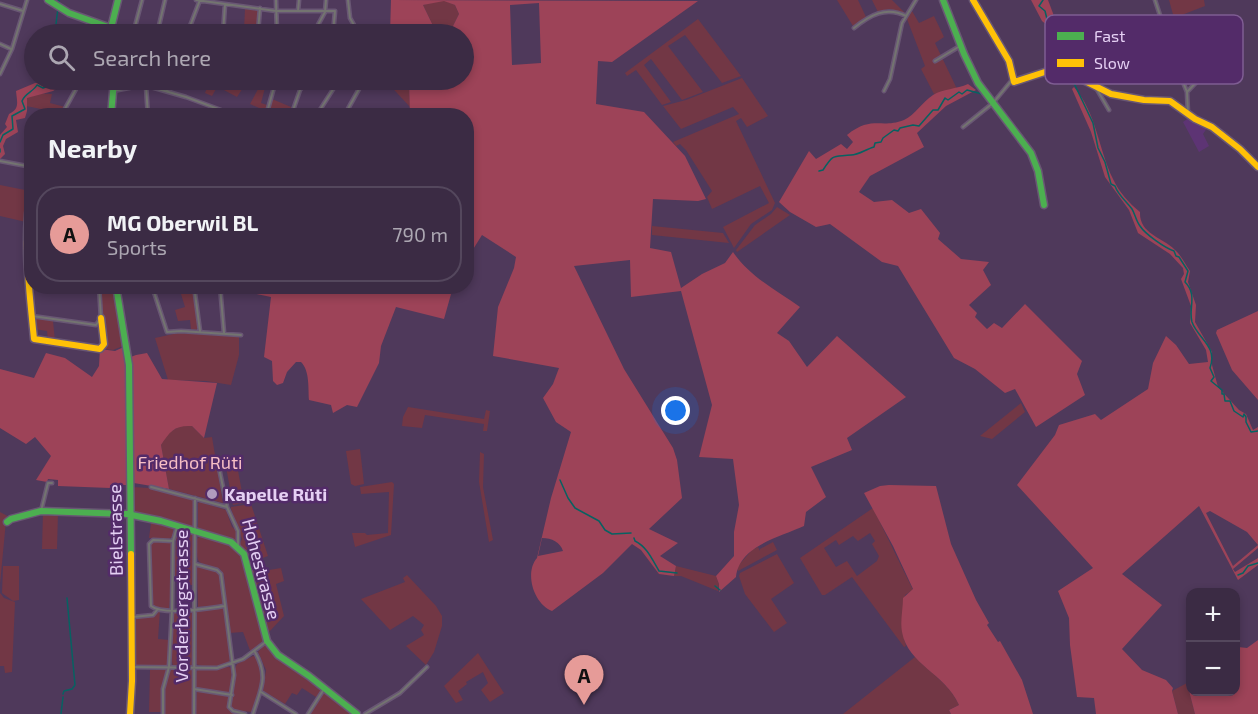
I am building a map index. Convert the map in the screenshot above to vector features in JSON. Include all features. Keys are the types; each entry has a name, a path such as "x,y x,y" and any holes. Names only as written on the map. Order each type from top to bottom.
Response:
{"street":[{"path":"0,74 12,49 27,0"},
{"path":"113,24 118,0"},
{"path":"136,24 142,0"},
{"path":"159,24 165,0"},
{"path":"196,0 276,11 335,11 334,24"},
{"path":"250,0 250,7"},
{"path":"276,0 277,24"},
{"path":"298,11 299,0"},
{"path":"318,24 325,12 326,0"},
{"path":"348,0 350,18 353,24"},
{"path":"884,91 890,79 901,27 916,0"},
{"path":"943,0 960,46 983,94 993,102 1031,153 1038,171 1044,205"},
{"path":"963,127 993,102 1012,80 1009,61 973,0"},
{"path":"1155,0 1160,15"},
{"path":"191,24 200,1"},
{"path":"51,2 93,24"},
{"path":"0,4 23,11"},
{"path":"223,24 225,4"},
{"path":"259,24 260,9"},
{"path":"854,28 870,17 881,13 893,12 906,16"},
{"path":"0,44 12,49"},
{"path":"935,61 960,46"},
{"path":"1012,80 1017,82 1045,71"},
{"path":"1092,84 1109,110"},
{"path":"1092,84 1111,94 1131,99 1170,101 1214,129 1240,149 1258,167"},
{"path":"1184,84 1188,114"},
{"path":"1187,92 1195,84"},
{"path":"65,108 75,90"},
{"path":"112,108 113,92 121,90"},
{"path":"146,90 147,108"},
{"path":"162,90 214,108"},
{"path":"268,108 273,90"},
{"path":"294,108 300,90"},
{"path":"321,108 333,90"},
{"path":"349,108 358,90"},
{"path":"0,161 24,166"},
{"path":"31,294 34,339 100,349 104,344 100,294"},
{"name":"Bielstrasse","path":"117,294 129,365 130,714"},
{"path":"155,294 167,332 241,334"},
{"path":"195,294 200,332"},
{"path":"221,294 224,333"},
{"path":"32,316 88,325 98,324 101,318"},
{"name":"Hohestrasse","path":"218,463 227,507 238,529 238,547 246,562 267,640 278,655 357,714"},
{"path":"41,511 48,483 52,483"},
{"path":"151,487 227,507"},
{"name":"Vorderbergstrasse","path":"194,714 195,498"},
{"path":"7,522 41,511 130,515 178,526 231,542 238,547"},
{"path":"163,714 163,689 169,667 173,541 178,526"},
{"path":"173,541 153,540 149,544 151,606 157,609 172,610 225,606"},
{"path":"195,564 217,570 221,574 234,676 230,710 245,714"},
{"path":"131,618 153,615 157,609"},
{"path":"131,667 217,668 232,664 255,652 267,640"},
{"path":"253,714 261,692 263,669 255,652"},
{"path":"365,714 400,693 427,667"},
{"path":"308,714 325,688"},
{"path":"194,689 232,695"},
{"path":"261,692 296,714"}],"shaded area":[{"path":"391,0 698,1 612,62 598,61 596,104 644,112 685,156 706,199 698,201 653,199 650,248 671,252 681,288 725,263 733,252 755,276 800,307 777,333 789,341 807,367 837,336 906,397 847,438 852,450 811,467 826,497 806,512 804,526 753,550 739,566 736,577 719,592 716,576 734,556 734,532 739,505 733,459 699,457 712,405 681,291 631,297 630,260 574,266 624,369 673,448 677,460 682,498 649,529 678,543 660,556 676,566 674,576 659,574 641,550 632,544 603,573 552,611 540,602 536,595 531,572 537,558 551,498 571,432 556,422 543,398 553,384 559,368 493,356 498,307 514,268 516,257 482,235 474,248 474,108 410,108 409,90 474,90 474,24 454,24 459,14 455,5 444,1 423,5 432,24 390,24","holes":["539,3 541,63 512,65 510,5","542,538 555,541 563,551 538,556"]},
{"path":"1031,0 1048,0 1054,15 1045,15 1045,24"},
{"path":"968,84 976,90 946,106 917,133 924,147 870,176 859,192 874,202 892,200 909,213 921,209 940,233 938,239 961,259 989,262 983,270 991,285 969,305 977,313 975,317 987,329 994,323 1002,328 1025,304 1082,361 1077,374 1085,395 1036,427 1015,389 1005,393 975,369 954,358 898,266 882,262 830,224 816,227 790,212 779,202 809,151 816,159 841,144 847,149 853,142 847,135 863,125 904,120 933,95"},
{"path":"1074,87 1088,108 1108,167 1118,188 1140,212 1143,225 1147,230 1177,252 1190,271 1188,282 1196,305 1195,322 1212,352 1212,365 1218,387 1239,410 1246,414 1253,430 1258,427 1258,545 1258,548 1233,569 1235,572 1258,558 1258,565 1238,580 1199,506 1122,574 1162,605 1122,649 1142,670 1166,680 1173,688 1178,714 1096,714 1094,698 1077,697 1069,618 1058,591 1093,568 1017,485 1055,435 1059,425 1095,414 1101,420 1148,389 1153,363 1166,336 1176,345 1189,364 1208,362 1206,350 1190,323 1191,306 1181,279 1184,274 1183,268 1170,254 1138,233 1129,210 1105,177 1091,132 1072,89","holes":["1210,511 1247,532 1258,545 1233,566 1206,513"]},
{"path":"24,88 24,90 54,90 27,98 24,118 16,120 18,132 6,139 3,146 5,154 0,159 0,135 7,127 5,124 9,114 16,107 16,91"},
{"path":"1193,115 1209,125 1203,134 1209,146 1199,152 1183,122"},
{"path":"256,294 451,294 444,319 396,307 381,346 379,363 357,407 347,405 333,413 331,405 309,400 307,375 301,362 296,362 287,372 283,383 277,385 273,381 272,361 264,357 271,297"},
{"path":"1258,311 1258,400 1232,370 1216,333 1217,330"},
{"path":"126,346 128,358 147,353 162,379 217,383 204,438 192,426 186,426 174,430 164,440 161,445 169,489 128,482 127,485 110,485 110,488 58,486 58,480 48,479 47,482 36,480 51,456 35,437 26,444 0,428 0,369 34,378 46,353 65,358 92,377 99,366 100,349 115,351"},
{"path":"889,485 936,486 951,544 989,623 987,625 998,642 1000,641 1022,680 1033,714 951,714 949,710 959,705 953,694 911,653 901,624 903,598 913,589 864,493"},
{"path":"1258,640 1258,714 1195,714 1190,696 1240,696 1240,647 1247,648"}],"green space":[{"path":"444,0 455,5 459,14 454,24 432,24 423,5"},
{"path":"837,0 858,0 866,17 853,26"},
{"path":"872,0 892,0 905,13 889,9 878,12"},
{"path":"1169,0 1204,0 1205,6 1182,15 1173,15"},
{"path":"245,9 259,10 258,24 244,24"},
{"path":"912,11 919,23 934,16 944,37 935,43 957,89 934,94 921,69 925,66 907,19"},
{"path":"698,19 741,76 722,83 685,35 668,46 703,92 682,100 651,59 644,65 671,102 662,105 636,70 627,76 625,73"},
{"path":"742,78 768,116 747,127 741,118 736,121 775,203 772,210 751,224 734,248 723,227 769,203 760,186 712,209 707,197 712,191 686,150 680,144 676,146 673,142 739,114 733,107 681,129 663,106 686,100"},
{"path":"206,90 215,90 212,96 205,93"},
{"path":"224,90 242,90 237,97"},
{"path":"258,90 264,90 261,103 267,105 266,108 250,104"},
{"path":"394,90 409,90 410,107"},
{"path":"27,94 52,94 50,103 65,107 26,106"},
{"path":"272,99 291,107 291,108 269,108"},
{"path":"0,185 24,190 24,222 0,216"},
{"path":"777,207 790,215 737,252 736,250 755,225"},
{"path":"652,226 723,233 729,243 652,235"},
{"path":"100,294 114,294 123,346 113,350 105,349"},
{"path":"181,294 194,294 198,327 196,330 191,329 190,320 178,321 175,310 185,307"},
{"path":"33,318 53,321 55,341 48,340 47,331 34,329"},
{"path":"178,333 239,336 239,355 231,385 206,381 168,380 155,338"},
{"path":"1021,403 1025,412 992,439 980,436"},
{"path":"408,407 484,419 486,410 490,411 487,431 483,431 484,424 425,415 422,428 402,426"},
{"name":"Friedhof Rüti","path":"180,426 192,426 204,438 212,437 223,503 169,489 161,445 167,434"},
{"path":"360,449 364,484 355,486 351,484 346,451"},
{"path":"480,452 484,454 483,487 493,540 489,542 479,482"},
{"path":"237,465 244,503 233,505 226,467"},
{"path":"392,482 394,484 391,535 355,547 352,533 367,535 388,533 389,492 361,494 360,487"},
{"path":"132,487 149,488 194,499 193,528 133,512"},
{"path":"198,503 226,510 232,527 237,531 237,539 233,541 198,529"},
{"path":"251,504 268,556 260,559 263,571 281,568 284,581 276,584 284,616 269,632 265,627 247,556 239,546 242,539 231,509 231,507"},
{"path":"873,508 913,590 905,595 902,630 906,646 904,647 852,577 822,595 800,558","holes":["870,533 875,541 872,544 879,556 877,561 857,576 847,561 836,567 824,548 836,540 839,545 853,536 858,541"]},
{"path":"0,512 11,518 6,521 0,584"},
{"path":"43,512 58,513 57,549 42,549"},
{"path":"154,521 173,526 173,537 149,538 151,523"},
{"path":"181,529 192,533 194,537 193,585 187,585 184,580 174,581 176,536"},
{"path":"201,535 235,546 242,556 266,641 251,653 243,632 229,633 224,576 220,569 199,562 197,539"},
{"path":"155,541 171,543 169,608 156,608 152,604 150,545"},
{"path":"773,542 777,550 738,571 737,567 752,550 758,547 760,551"},
{"path":"777,554 794,583 771,599 787,623 774,632 745,594 739,576 740,573"},
{"path":"3,566 19,566 19,600 13,601 2,593"},
{"path":"199,566 220,573 224,605 198,607 197,568"},
{"path":"676,566 716,576 719,584 718,591 681,576 674,576"},
{"path":"407,575 436,606 442,616 442,626 434,652 426,665 406,646 424,635 421,630 424,625 413,616 390,630 361,599 405,582 403,578"},
{"path":"0,593 4,598 15,602 12,672 5,673 4,666 0,666"},
{"path":"224,607 229,663 212,667 196,664 196,612 198,609"},
{"path":"160,610 158,639 169,640 168,666 136,665 133,618 155,616"},
{"path":"193,610 193,664 191,667 173,666 171,657 174,611"},
{"path":"263,646 269,646 279,657 320,687 321,691 316,697 302,688 297,695 292,693 285,704 263,691 266,670 258,652"},
{"path":"478,653 504,693 490,702 481,690 488,683 483,672 466,682 467,684 458,691 463,700 456,703 444,686"},
{"path":"253,656 257,657 261,671 255,705 252,712 233,710 231,706 235,668 237,664"},
{"path":"915,657 955,697 959,705 949,710 951,714 843,714"},
{"path":"229,667 232,669 230,694 197,689 196,672 198,670"},
{"path":"167,669 162,689 162,712 149,712 150,670"},
{"path":"172,669 193,670 192,714 164,714 165,685"},
{"path":"1186,684 1186,696 1190,696 1195,714 1178,714 1172,691"},
{"path":"197,691 230,697 228,707 231,712 240,714 195,714"},
{"path":"327,693 354,714 309,714 322,694"}],"waterway":[{"path":"56,24 59,0"},
{"path":"1043,0 1039,6 1046,15"},
{"path":"1074,84 1093,123 1098,148 1105,162 1111,184 1132,209 1137,222 1143,229 1174,251 1188,271 1185,282 1192,297 1192,322 1211,354 1210,368 1214,377 1211,381 1222,390 1225,401 1230,401 1234,411 1243,417 1244,414 1251,432 1258,431"},
{"path":"25,108 22,101 32,90"},
{"path":"819,171 823,170 834,157 857,154 874,147 875,143 881,142 894,130 898,131 900,128 913,125 919,126 933,110 938,110 945,98 948,100 959,92 962,94 967,90 982,94"},
{"path":"0,142 3,135 13,129 12,116 24,110"},
{"path":"560,480 575,508 599,521 605,530 612,534 631,533"},
{"path":"634,538 646,550 659,571 677,573"},
{"path":"1238,575 1243,573 1248,566 1258,563"},
{"path":"715,586 720,590"},
{"path":"63,694 75,685 67,598"},
{"path":"61,714 63,697"}],"traffic: fast":[{"path":"48,0 69,13 100,24"},
{"path":"112,24 118,0"},
{"path":"943,0 978,83 1031,153 1038,171 1044,205"},
{"path":"112,108 113,90"},
{"path":"117,294 129,365 131,554"},
{"path":"7,522 41,511 127,514 161,521 231,542 244,554 267,641 278,655 357,714"}],"traffic: slow":[{"path":"973,0 1009,61 1014,82 1045,72"},
{"path":"1091,84 1111,94 1144,100 1170,101 1195,119 1212,127 1258,167"},
{"path":"30,294 34,339 100,349 104,344 101,318"},
{"path":"130,714 131,554"}],"place":[{"name":"Kapelle Rüti","path":"212,494"},
{"name":"MG Oberwil BL","path":"584,705"}]}
